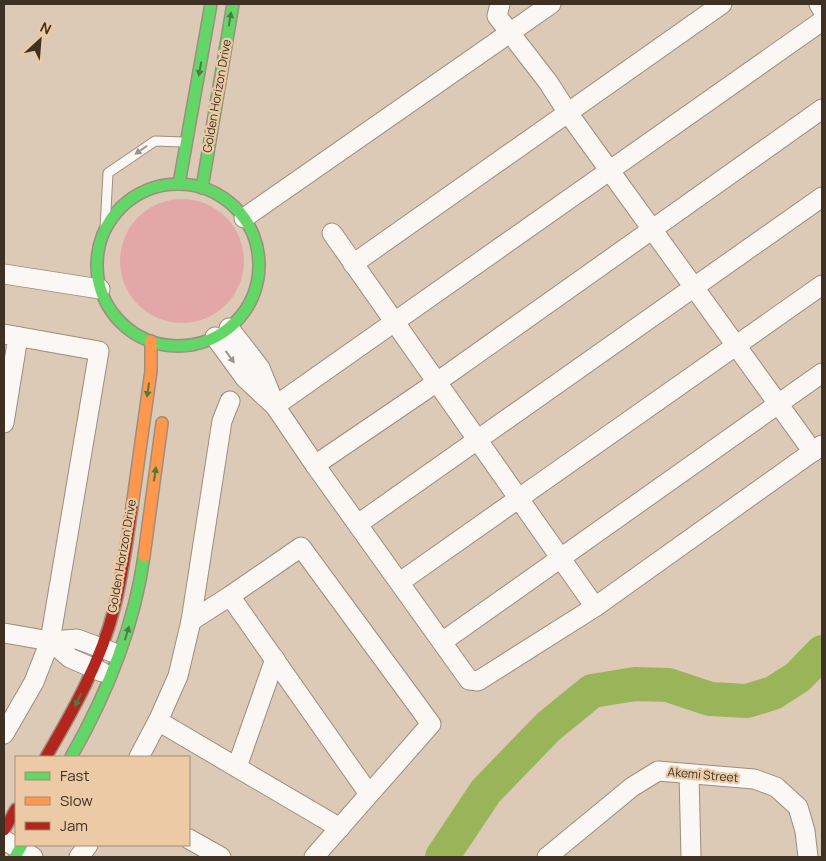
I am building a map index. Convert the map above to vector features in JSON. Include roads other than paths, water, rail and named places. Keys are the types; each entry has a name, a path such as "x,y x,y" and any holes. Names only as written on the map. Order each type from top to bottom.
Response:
{"street":[{"name":"Golden Horizon Drive","path":"179,184 211,4"},
{"name":"Golden Horizon Drive","path":"202,188 232,4"},
{"path":"222,332 245,378 275,406 469,680 478,682 595,606 817,448 778,404 548,82 497,16 500,4"},
{"path":"244,218 551,4"},
{"path":"354,264 722,4"},
{"path":"819,4 822,9"},
{"path":"275,406 822,21"},
{"path":"315,465 437,382 822,109"},
{"path":"179,184 202,188 225,200 244,218 256,242 258,276 253,296 247,308 222,332 202,342 171,350 125,326 114,316 100,289 97,274 99,243 113,216 135,196 149,189 164,185 179,184"},
{"path":"358,524 822,197"},
{"path":"332,233 595,606"},
{"path":"4,274 100,289"},
{"path":"400,582 822,285"},
{"path":"4,422 11,336 99,351 50,641 34,682 6,727"},
{"name":"Golden Horizon Drive","path":"47,756 73,711 101,648 114,610 151,371 151,341"},
{"path":"442,642 822,373"},
{"path":"140,756 178,676 191,621 222,422 230,401"},
{"name":"Golden Horizon Drive","path":"72,756 92,720 112,676 121,655 133,614 142,569 163,413"},
{"path":"191,621 301,547 431,724 314,857"},
{"path":"230,596 369,794"},
{"path":"4,633 50,641 77,639 121,655"},
{"path":"50,641 70,658 112,676"},
{"path":"237,766 275,659"},
{"path":"158,721 340,828"},
{"name":"Akemi Street","path":"547,857 638,783 658,771 754,779 776,786 798,807 805,831 808,857"},
{"path":"689,774 691,857"},
{"path":"4,830 15,811"},
{"path":"190,840 221,857"},
{"path":"79,857 87,846"}],"lane":[{"path":"105,229 108,173 156,140 187,142"}],"waterway":[{"path":"442,857 486,791 548,727 592,691 635,684 668,685 710,699 747,701 773,693 798,677 822,652"}]}
